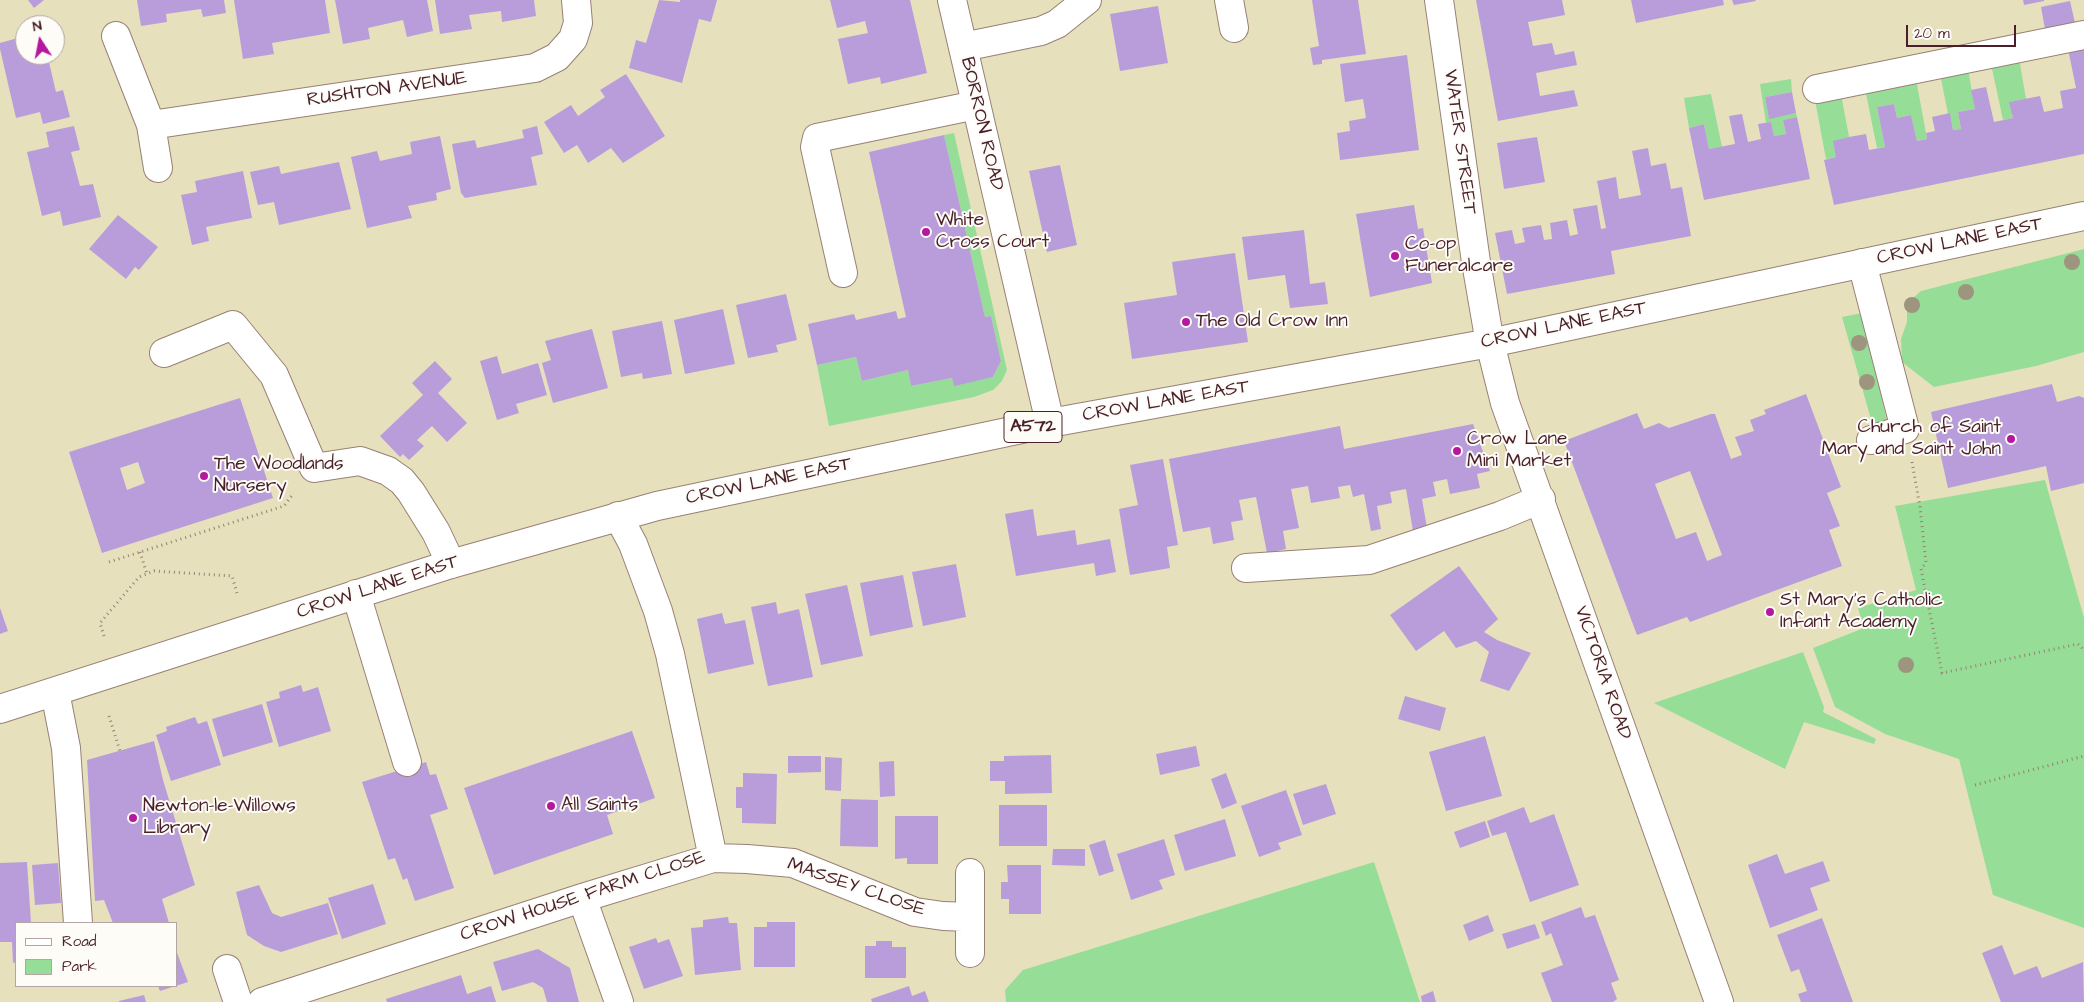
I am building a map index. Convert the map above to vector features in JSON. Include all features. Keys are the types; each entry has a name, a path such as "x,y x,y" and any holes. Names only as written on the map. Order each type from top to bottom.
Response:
{"street":[{"name":"RUSHTON AVENUE","path":"151,125 535,68 557,57 573,39 578,23 576,0"},
{"name":"BORRON ROAD","path":"952,0 1050,423"},
{"path":"963,47 1041,32 1057,24 1087,0"},
{"path":"1229,0 1234,28"},
{"name":"WATER STREET","path":"1439,0 1476,262 1490,343"},
{"path":"1817,89 2084,35"},
{"path":"116,36 151,125 158,168"},
{"path":"844,273 815,146 817,138 976,105"},
{"name":"CROW LANE EAST","path":"0,709 451,564 618,516 702,496 1050,423 1490,343 2084,216"},
{"path":"1862,263 1905,429 1871,440"},
{"path":"164,353 233,325 274,375 314,468 360,461 388,471 402,481 412,492 436,532 451,564"},
{"name":"VICTORIA ROAD","path":"1490,343 1505,403 1719,1002"},
{"path":"1246,568 1369,560 1500,516 1540,499"},
{"name":"CROW HOUSE FARM CLOSE","path":"262,1002 582,898 713,858 670,654 658,611 632,544 618,516"},
{"path":"356,594 407,762"},
{"path":"55,692 66,748 78,922"},
{"name":"MASSEY CLOSE","path":"713,858 747,859 793,864 915,912 970,917"},
{"path":"970,873 970,953"},
{"path":"582,898 619,1002"},
{"path":"226,969 238,1002"}],"path":[{"path":"1905,429 1920,507 1926,563 1921,569 1942,673 2078,644 2084,650"},
{"path":"109,562 284,506 314,468"},
{"path":"140,552 147,574"},
{"path":"104,636 100,623 139,576 154,571 232,576 237,593"},
{"path":"110,716 120,751"},
{"path":"1974,785 2084,756"}],"green space":[{"path":"2019,58 2026,99 2010,102 2013,118 2003,120 1991,64"},
{"path":"1968,69 1975,109 1958,112 1961,129 1953,130 1940,74"},
{"path":"1791,79 1792,92 1765,97 1769,118 1796,113 1797,117 1783,120 1786,134 1774,136 1771,122 1766,123 1760,84"},
{"path":"1916,79 1927,139 1917,141 1911,115 1897,118 1894,104 1877,107 1885,147 1877,148 1865,89"},
{"path":"1711,94 1722,147 1709,149 1704,124 1689,128 1684,98"},
{"path":"1841,94 1849,137 1836,157 1826,159 1815,100"},
{"path":"954,133 1007,370 1002,381 993,390 974,397 829,426 817,365 856,357 862,381 908,370 911,386 952,378 954,385 993,377 1001,361 991,316 985,317 944,135"},
{"path":"2084,249 2084,352 2036,366 1934,387 1902,362 1901,339 1907,322 1907,303 1921,291"},
{"path":"1862,313 1887,421 1874,430 1842,317"},
{"path":"2045,480 2084,618 2084,928 1993,895 1959,759 1885,734 1835,707 1813,648 1864,628 1858,608 1916,590 1895,506"},
{"path":"1803,652 1824,707 1823,712 1876,739 1874,744 1804,722 1785,769 1654,703"},
{"path":"1374,862 1420,1002 1006,1002 1005,990 1023,970"}],"building":[{"path":"28,0 44,0 34,8"},
{"path":"137,0 224,0 226,13 203,17 201,9 166,14 167,22 141,26"},
{"path":"234,0 325,0 330,33 272,43 274,54 243,59"},
{"path":"335,0 427,0 433,31 407,37 403,20 368,28 370,39 343,44"},
{"path":"435,0 534,0 536,16 502,22 501,11 469,15 472,29 440,34"},
{"path":"659,0 680,2 680,0 717,0 711,22 699,19 682,83 629,68 636,40 646,43"},
{"path":"830,0 910,0 927,73 881,84 880,77 848,84 838,39 868,33 865,21 837,28"},
{"path":"1312,0 1358,0 1366,54 1322,60 1322,64 1313,65 1310,48 1319,46"},
{"path":"1476,0 1562,0 1565,15 1528,22 1533,46 1552,43 1555,55 1574,51 1577,65 1536,73 1540,96 1574,90 1578,106 1498,121"},
{"path":"1631,0 1723,0 1724,5 1636,23"},
{"path":"1732,0 1755,0 1756,1 1734,5"},
{"path":"2023,0 2044,0 2044,1 2024,5"},
{"path":"2070,1 2075,23 2045,29 2041,7"},
{"path":"1158,6 1168,63 1120,71 1110,14"},
{"path":"15,39 15,65 50,65 56,92 63,90 70,117 43,124 40,112 16,118 0,43"},
{"path":"2084,45 2084,154 1834,205 1824,160 1836,157 1833,141 1849,137 1866,134 1869,150 1885,147 1877,107 1894,104 1897,118 1911,115 1917,141 1927,139 1926,133 1935,131 1932,117 1950,113 1953,130 1961,129 1958,112 1975,109 1971,90 1986,87 1994,122 2013,118 2009,102 2040,96 2044,112 2063,108 2060,91 2076,88 2068,49"},
{"path":"1407,55 1419,150 1340,160 1337,133 1350,131 1349,121 1366,118 1363,99 1345,102 1340,64"},
{"path":"626,74 665,136 623,163 611,148 588,163 577,145 564,153 544,122 571,105 578,116 605,97 600,90"},
{"path":"1792,92 1796,113 1769,119 1765,97"},
{"path":"1742,114 1748,142 1761,139 1758,124 1771,122 1774,136 1786,134 1783,120 1797,117 1810,179 1704,200 1689,128 1704,124 1709,149 1735,144 1729,116"},
{"path":"74,126 80,150 71,152 80,186 93,184 101,217 63,226 60,211 42,216 27,152 49,147 46,132"},
{"path":"537,126 543,154 531,157 537,185 465,198 461,193 452,144 475,140 477,148 496,144 524,138 522,130"},
{"name":"White Cross Court","path":"944,135 985,317 991,316 1001,361 993,377 954,386 952,378 911,386 908,370 862,381 856,357 817,365 808,324 854,314 856,320 896,311 898,319 906,317 869,152"},
{"path":"440,136 451,189 436,193 437,200 408,206 412,218 367,228 351,157 377,151 380,161 412,154 410,142"},
{"path":"1537,137 1545,182 1504,189 1497,143"},
{"path":"1648,148 1651,166 1666,163 1671,189 1682,187 1691,236 1611,251 1615,274 1507,294 1495,233 1512,230 1515,244 1525,242 1522,228 1541,225 1544,240 1552,239 1550,223 1567,220 1570,236 1578,234 1573,209 1597,205 1601,229 1606,228 1597,181 1616,177 1619,199 1641,195 1632,151"},
{"path":"339,162 351,209 279,225 274,202 258,205 250,172 279,166 281,174"},
{"path":"1060,165 1077,245 1047,252 1029,171"},
{"path":"243,171 252,218 206,227 209,241 192,245 181,195 197,192 195,181"},
{"name":"Co-op Funeralcare","path":"1414,205 1418,229 1423,228 1432,283 1370,297 1356,214"},
{"path":"118,215 158,247 139,270 135,267 126,279 89,249"},
{"path":"1304,230 1310,284 1325,282 1328,304 1290,308 1285,275 1248,280 1242,237"},
{"name":"The Old Crow Inn","path":"1235,253 1248,342 1132,359 1124,303 1177,295 1172,262"},
{"path":"786,294 797,340 776,345 778,352 748,358 736,305"},
{"path":"723,309 735,364 685,374 674,320"},
{"path":"662,321 672,374 643,379 642,373 621,377 612,331"},
{"path":"592,329 608,388 553,403 542,363 551,360 545,341"},
{"path":"497,356 502,374 538,363 547,395 516,404 519,413 497,420 480,361"},
{"path":"435,361 452,379 438,393 467,423 447,442 432,426 417,440 424,446 409,460 403,454 400,457 380,436 423,395 412,383"},
{"name":"Church of Saint Mary and Saint John","path":"2052,384 2057,402 2079,396 2084,398 2084,483 2051,491 2046,466 1948,488 1931,412"},
{"path":"1806,394 1841,487 1827,493 1840,526 1829,530 1842,566 1690,622 1687,617 1637,635 1564,441 1637,413 1644,429 1659,423 1669,428 1715,414 1731,459 1742,455 1735,437 1754,431 1750,420 1766,414 1764,410","holes":["1690,471 1722,555 1707,561 1696,532 1676,539 1655,484"]},
{"name":"The Woodlands Nursery","path":"240,398 273,498 102,553 69,452","holes":["138,462 145,483 127,490 120,468"]},
{"path":"1473,424 1490,471 1477,474 1480,488 1450,494 1447,479 1433,482 1436,496 1422,499 1428,534 1414,537 1406,489 1390,492 1392,503 1377,506 1381,529 1371,531 1364,494 1353,497 1350,485 1338,487 1340,498 1311,503 1308,486 1291,489 1299,528 1283,531 1286,549 1267,553 1256,497 1239,500 1243,520 1231,522 1234,540 1213,544 1210,527 1183,532 1169,459 1340,426 1344,449"},
{"path":"1163,459 1178,545 1167,547 1170,568 1130,575 1119,509 1138,505 1130,465"},
{"path":"1033,509 1037,536 1075,530 1077,545 1110,539 1116,572 1096,576 1094,563 1016,576 1005,514"},
{"path":"956,564 966,617 923,626 912,572"},
{"path":"1459,566 1498,619 1484,632 1497,640 1531,653 1509,691 1480,681 1489,652 1476,641 1456,648 1444,631 1416,651 1390,615"},
{"path":"903,575 913,627 870,636 860,583"},
{"path":"847,585 863,656 821,665 805,594"},
{"path":"776,602 778,614 799,609 813,677 768,686 751,607"},
{"path":"0,608 8,631 0,634"},
{"path":"722,613 725,624 745,620 754,664 708,674 697,619"},
{"path":"301,685 303,692 318,687 331,731 279,747 266,702 280,698 279,692"},
{"path":"1405,696 1446,708 1440,731 1398,719"},
{"path":"262,704 273,742 223,757 212,719"},
{"path":"195,717 198,724 207,721 221,765 171,781 156,735 167,731 166,727"},
{"name":"All Saints","path":"632,731 655,798 607,815 613,834 494,875 464,788"},
{"path":"1485,736 1502,796 1446,811 1429,752"},
{"name":"Newton-le-Willows Library","path":"154,741 163,780 195,885 162,899 169,922 113,922 104,900 95,901 87,760"},
{"path":"1196,746 1200,766 1160,775 1156,754"},
{"path":"1051,755 1052,793 1005,794 1005,781 990,781 990,761 1004,761 1004,756"},
{"path":"788,756 821,756 821,772 788,773"},
{"path":"825,757 842,758 841,791 825,790"},
{"path":"894,761 895,796 880,797 879,762"},
{"path":"426,762 430,775 436,774 448,809 430,815 454,888 415,901 407,878 403,880 395,858 388,860 362,782"},
{"path":"743,773 777,774 776,824 742,823 742,808 736,808 736,787 743,787"},
{"path":"1226,773 1237,803 1222,809 1211,779"},
{"path":"1326,784 1336,814 1303,825 1293,794"},
{"path":"1286,790 1302,835 1278,843 1281,849 1259,857 1241,806"},
{"path":"841,799 878,800 878,847 840,846"},
{"path":"999,805 1047,805 1047,846 999,846"},
{"path":"1524,807 1530,823 1554,814 1579,885 1530,902 1506,832 1492,836 1487,821"},
{"path":"895,816 938,816 938,864 907,864 907,858 895,859"},
{"path":"1225,819 1236,856 1185,871 1174,835"},
{"path":"1485,821 1490,837 1460,848 1454,832"},
{"path":"1164,839 1175,875 1159,880 1163,889 1131,900 1117,854"},
{"path":"1105,840 1114,871 1099,876 1089,845"},
{"path":"1053,849 1085,849 1085,866 1052,865"},
{"path":"1777,854 1785,874 1823,861 1830,881 1810,888 1818,910 1770,928 1748,865"},
{"path":"27,862 31,922 15,922 15,962 13,963 12,942 0,942 0,863"},
{"path":"58,863 61,903 35,905 32,865"},
{"path":"1007,865 1041,865 1041,914 1009,914 1009,899 1001,899 1001,882 1008,882"},
{"path":"373,884 386,924 342,939 328,898"},
{"path":"259,885 272,913 281,917 328,903 338,934 281,952 264,946 247,935 236,892"},
{"path":"1581,907 1585,918 1595,915 1619,980 1611,983 1617,999 1613,1002 1552,1002 1541,973 1563,965 1551,933 1546,936 1541,922"},
{"path":"1488,915 1494,931 1469,941 1463,925"},
{"path":"728,917 729,923 737,923 741,970 695,975 691,928 703,927 703,920"},
{"path":"1822,918 1853,1002 1801,1002 1798,994 1807,991 1799,969 1791,972 1777,935"},
{"path":"767,922 795,922 795,967 754,967 754,927 767,927"},
{"path":"1535,924 1540,938 1507,949 1502,934"},
{"path":"656,938 658,943 669,939 683,976 644,989 629,947"},
{"path":"876,941 892,941 892,947 906,947 906,978 865,978 865,946 876,946"},
{"path":"2002,945 2014,975 2037,966 2042,978 2083,962 2084,1002 2001,1002 1982,953"},
{"path":"538,949 570,968 579,1002 547,1002 543,988 533,982 502,991 493,962"},
{"path":"178,955 188,982 178,985"},
{"path":"461,975 467,994 491,986 496,1002 387,1002 386,999"},
{"path":"909,986 912,996 925,991 929,1002 872,1002 871,999"},
{"path":"158,987 173,987 160,991"},
{"path":"1433,991 1436,1002 1422,1002 1421,996"},
{"path":"144,995 146,1002 119,1002 119,1001"}],"place":[{"name":"White Cross Court","path":"926,232"},
{"name":"Co-op Funeralcare","path":"1395,256"},
{"name":"The Old Crow Inn","path":"1186,322"},
{"name":"Church of Saint Mary and Saint John","path":"2011,439"},
{"name":"Crow Lane Mini Market","path":"1457,451"},
{"name":"The Woodlands Nursery","path":"204,476"},
{"name":"St Mary's Catholic Infant Academy","path":"1770,612"},
{"name":"All Saints","path":"551,806"},
{"name":"Newton-le-Willows Library","path":"133,818"}]}
